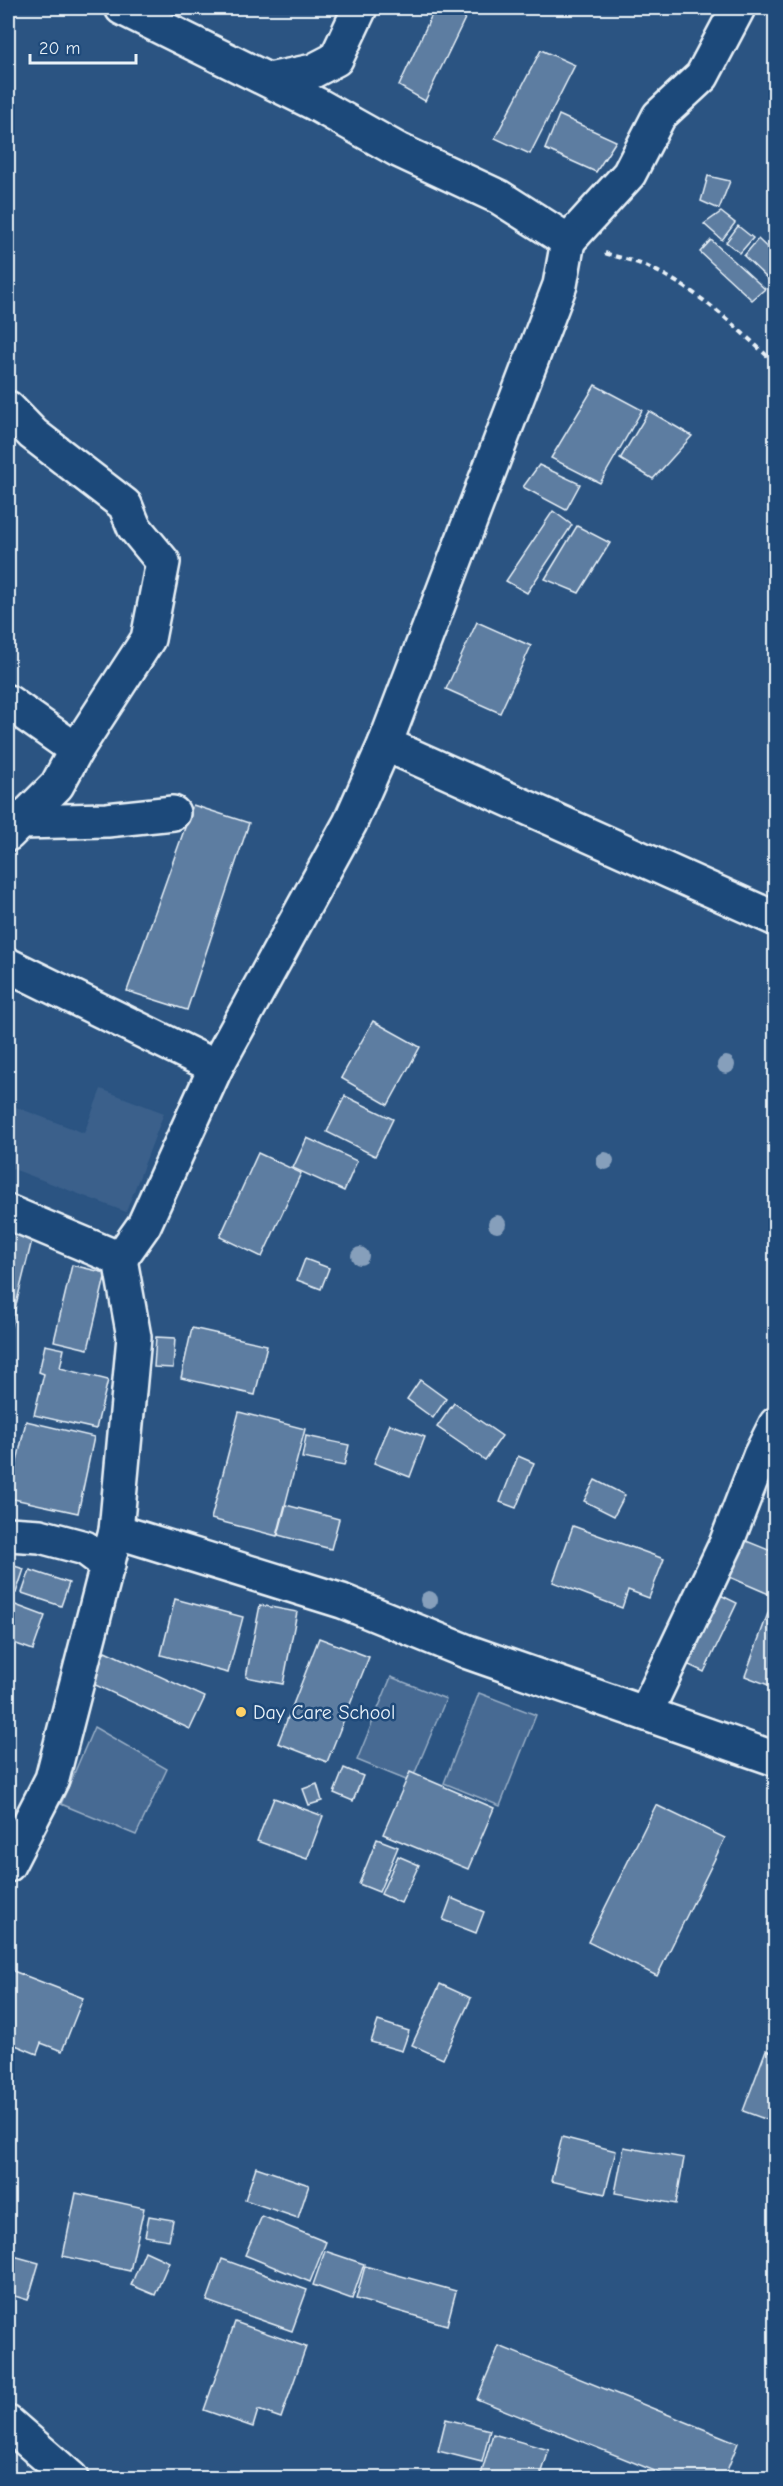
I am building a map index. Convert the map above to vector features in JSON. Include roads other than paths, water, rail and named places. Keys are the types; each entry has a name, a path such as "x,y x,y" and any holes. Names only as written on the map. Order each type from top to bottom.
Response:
{"street":[{"path":"122,8 316,104 398,150 499,197 568,241"},
{"path":"269,80 313,71 336,59 360,8"},
{"path":"8,1865 52,1779 116,1532 134,1337 120,1259 144,1225 216,1067 351,823 385,744 560,285 568,241 629,174 659,116 702,76 738,8"},
{"path":"8,408 33,434 125,505 134,527 163,562 148,639 76,750 57,785 14,828"},
{"path":"8,702 76,750"},
{"path":"385,744 776,918"},
{"path":"14,828 173,813"},
{"path":"8,965 216,1067"},
{"path":"8,1212 120,1259"},
{"path":"646,1712 726,1544 760,1456 776,1424"},
{"path":"116,1532 342,1601 468,1652 776,1759"},
{"path":"8,1534 40,1536 86,1548 108,1565"},
{"path":"8,2423 71,2478"}],"place":[{"name":"Day Care School","path":"241,1712"}]}
